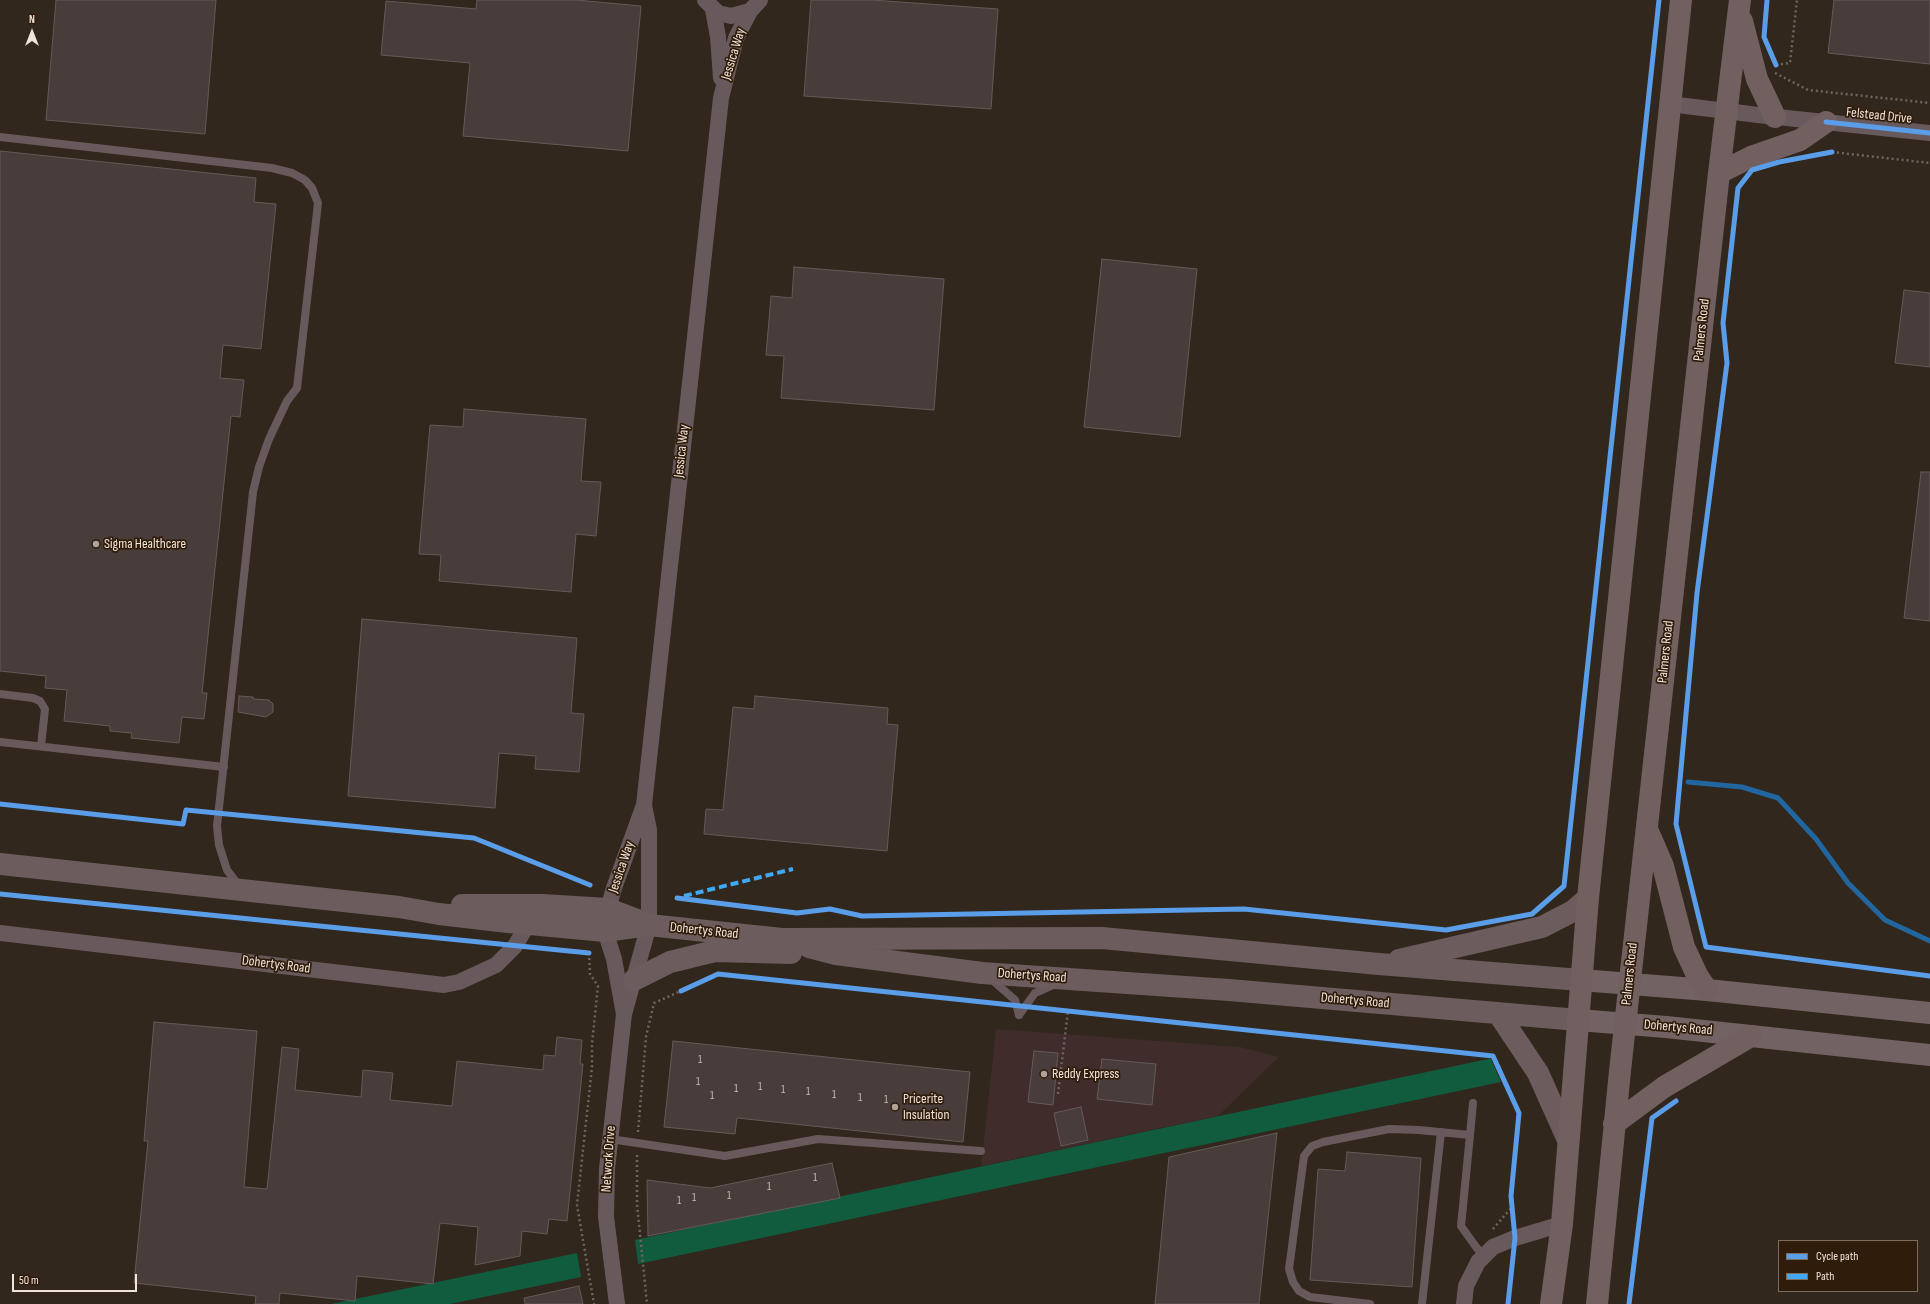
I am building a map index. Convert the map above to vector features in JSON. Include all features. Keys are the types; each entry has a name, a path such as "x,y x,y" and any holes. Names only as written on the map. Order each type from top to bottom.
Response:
{"highway":[{"path":"1551,1304 1562,1224 1588,898 1681,0"},
{"path":"1739,5 1757,79 1775,117"},
{"name":"Palmers Road","path":"1597,1304 1614,1124 1646,828 1739,5"},
{"path":"1719,173 1751,157 1800,140 1826,122"},
{"path":"1646,828 1664,866 1684,947 1697,975 1707,990"},
{"path":"1614,1124 1664,1087 1751,1036"}],"main road":[{"name":"Dohertys Road","path":"0,864 399,907 439,914 528,924 604,931 649,925 782,939 1102,938 1379,964 1707,990 1930,1013"},
{"path":"1379,964 1542,926 1573,911 1588,898"},
{"name":"Dohertys Road","path":"399,907 489,905 608,909 649,925"},
{"name":"Dohertys Road","path":"782,939 836,954 982,973 1229,990 1498,1013 1751,1036 1930,1055"},
{"path":"634,980 670,962 715,951 836,954"},
{"path":"1498,1013 1538,1073 1568,1140"}],"street":[{"path":"707,3 731,16 755,5"},
{"name":"Jessica Way","path":"707,3 718,37 721,98"},
{"name":"Jessica Way","path":"604,931 608,909 644,805 721,98 736,38 755,5"},
{"name":"Felstead Drive","path":"1670,104 1775,117 1930,133"},
{"name":"Jessica Way","path":"644,805 649,830 649,925"},
{"name":"Dohertys Road","path":"0,933 444,985 460,982 496,965 515,946 528,924"},
{"name":"Network Drive","path":"617,1304 606,1217 607,1169 624,1014 649,925"},
{"name":"Network Drive","path":"604,931 614,959 624,1014"},
{"path":"1464,1304 1466,1286 1478,1262 1493,1247 1515,1238 1562,1224"}],"lane":[{"path":"0,137 272,168 292,173 304,180 312,188 318,203 297,388 287,401 269,439 259,467 253,492 217,826 219,845 227,870 243,890"},
{"path":"0,694 32,698 40,701 45,709 41,746"},
{"path":"0,742 224,767"},
{"path":"982,973 1011,996 1017,1005 1019,1015 1035,993 1067,979"},
{"path":"1473,1103 1461,1226 1476,1248 1484,1256"},
{"path":"1370,1304 1310,1297 1299,1291 1293,1282 1289,1269 1304,1156 1312,1146 1323,1142 1390,1129 1470,1135"},
{"path":"1422,1304 1441,1132"},
{"path":"610,1138 725,1156 818,1139 982,1151"}],"path":[{"path":"1773,58 1776,65 1790,63 1797,0"},
{"path":"1769,70 1808,90 1930,103"},
{"path":"1824,153 1832,152 1930,163"},
{"path":"582,952 589,953 590,974 598,986 592,1044 592,1067 577,1205 594,1304"},
{"path":"681,991 687,988"},
{"path":"1061,1010 1076,1012"},
{"path":"1058,1094 1068,1011"},
{"path":"1511,1202 1515,1238"}],"shaded area":[{"path":"996,1029 1240,1047 1279,1057 1218,1116 981,1166"}],"green space":[{"path":"1491,1059 1501,1082 638,1264 635,1240"},
{"path":"577,1253 581,1277 450,1304 331,1304"}],"building":[{"path":"56,0 216,0 205,134 46,120"},
{"path":"477,0 576,0 641,6 628,151 463,136 470,63 381,55 386,1 476,9"},
{"path":"811,0 872,0 998,9 991,109 804,96"},
{"path":"1834,0 1930,0 1930,64 1828,53"},
{"name":"Sigma Healthcare","path":"0,151 256,178 254,202 276,204 261,349 223,345 220,378 244,380 240,417 231,416 202,693 207,693 204,719 182,717 179,743 131,738 132,733 110,731 110,726 64,721 67,690 45,688 46,676 0,671"},
{"path":"1102,259 1197,269 1180,437 1084,427"},
{"path":"794,267 944,279 934,410 781,398 784,356 766,355 771,296 792,298"},
{"path":"1904,290 1930,293 1930,367 1895,363"},
{"path":"464,409 586,419 581,481 601,482 596,536 576,534 571,592 439,581 441,555 419,554 430,425 463,427"},
{"path":"1921,472 1930,472 1930,621 1904,618"},
{"path":"362,619 577,638 571,713 584,714 579,772 535,769 536,756 499,753 495,808 348,796"},
{"path":"239,696 269,700 273,704 273,712 266,717 238,712"},
{"path":"755,696 888,708 887,724 898,725 887,851 704,834 706,809 723,810 733,707 754,709"},
{"path":"154,1022 257,1031 244,1187 267,1189 282,1047 299,1049 295,1090 361,1097 363,1070 393,1073 390,1100 452,1106 457,1061 543,1070 544,1055 555,1056 557,1037 582,1040 580,1064 583,1064 567,1221 549,1219 547,1234 522,1231 520,1256 475,1265 478,1227 440,1223 433,1284 357,1276 355,1301 280,1293 279,1304 255,1304 256,1296 134,1283 148,1141 144,1141"},
{"path":"673,1041 970,1072 963,1142 737,1118 735,1134 664,1127"},
{"name":"Reddy Express","path":"1034,1051 1058,1053 1053,1105 1028,1102"},
{"path":"1102,1059 1156,1064 1152,1105 1097,1099"},
{"path":"1081,1107 1088,1140 1061,1146 1054,1113"},
{"path":"1277,1133 1259,1304 1155,1304 1169,1157"},
{"path":"1347,1152 1421,1158 1412,1287 1310,1280 1318,1169 1345,1171"},
{"path":"832,1163 840,1198 648,1236 647,1180 710,1188"},
{"path":"579,1286 583,1304 525,1304 524,1298"}],"waterway":[{"path":"1688,782 1742,787 1778,798 1816,839 1848,883 1885,920 1930,941"}],"marked path":[{"path":"684,896 793,869"}],"cycle path":[{"path":"677,898 797,913 830,909 862,916 1244,909 1446,930 1532,914 1564,886 1659,0"},
{"path":"1767,0 1764,37 1776,65"},
{"path":"1826,122 1930,133"},
{"path":"1832,152 1779,162 1752,170 1738,188 1723,323 1727,363 1697,593 1676,824 1706,947 1930,976"},
{"path":"0,804 183,824 186,810 474,838 590,885"},
{"path":"0,894 589,953"},
{"path":"681,991 718,974 1493,1056 1519,1113 1511,1196 1515,1238 1508,1304"},
{"path":"1629,1304 1652,1118 1676,1101"}],"place":[{"name":"Sigma Healthcare","path":"96,544"},
{"name":"Reddy Express","path":"1044,1074"},
{"name":"Pricerite Insulation","path":"895,1107"}]}
